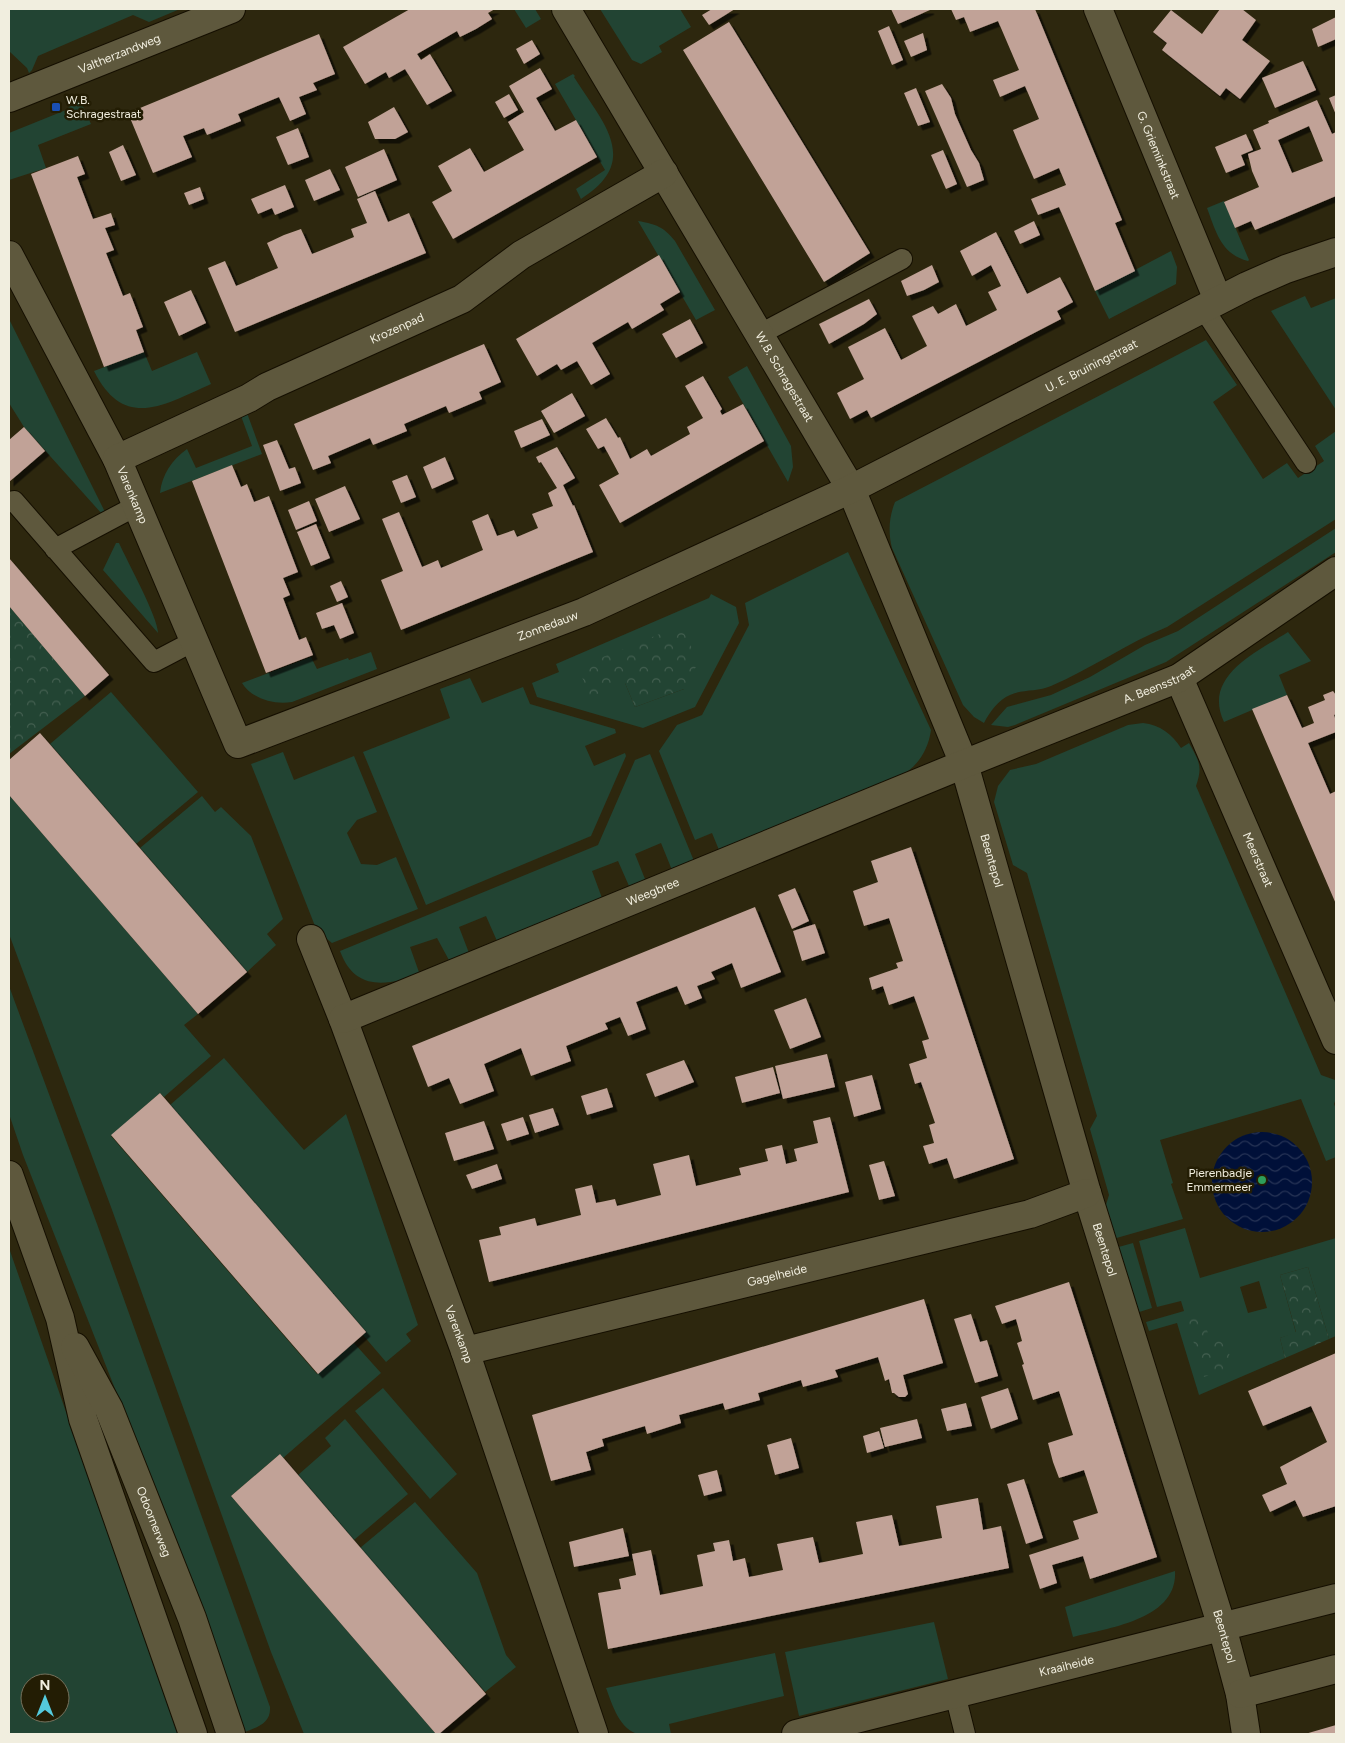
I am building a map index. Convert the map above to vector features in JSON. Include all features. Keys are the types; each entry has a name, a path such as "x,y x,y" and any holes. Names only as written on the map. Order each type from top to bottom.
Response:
{"street":[{"name":"Valtherzandweg","path":"9,98 230,9"},
{"name":"W.B. Schragestraat","path":"566,9 851,490 964,764"},
{"name":"G. Grieminkstraat","path":"1098,9 1211,304"},
{"name":"Krozenpad","path":"116,459 249,398 267,387 462,299 521,255 664,173"},
{"name":"U. E. Bruiningstraat","path":"851,490 1247,286 1336,252"},
{"name":"Varenkamp","path":"9,255 116,459 238,744"},
{"name":"Zonnedauw","path":"238,744 584,612 851,490"},
{"name":"A. Beensstraat","path":"964,764 1179,678 1336,571"},
{"name":"Meerstraat","path":"1179,678 1336,1040"},
{"name":"Weegbree","path":"343,1019 964,764"},
{"name":"Beentepol","path":"964,764 1088,1193 1222,1627 1240,1694 1246,1734"},
{"name":"Varenkamp","path":"312,939 465,1351 594,1734"},
{"name":"Odoornerweg","path":"9,1175 60,1318 83,1420 192,1734"},
{"name":"Gagelheide","path":"465,1351 1030,1214 1088,1193"},
{"name":"Odoornerweg","path":"60,1318 109,1409 192,1618 232,1734"},
{"name":"Kraaiheide","path":"796,1734 1336,1598"},
{"path":"1240,1694 1336,1669"}],"lane":[{"path":"760,334 902,259"},
{"path":"1211,304 1306,463"},
{"path":"9,502 14,502 154,662 194,640"},
{"path":"55,549 136,506"},
{"path":"954,1694 965,1734"}],"green space":[{"path":"9,9 180,9 149,22 133,15 38,56 29,73 27,68 9,51"},
{"path":"514,9 535,9 541,19 526,28"},
{"path":"600,9 680,9 691,27 659,46 662,52 641,64 632,60"},
{"path":"573,74 604,125 611,140 613,155 610,170 600,184 581,199 576,189 605,170 555,84"},
{"path":"80,100 91,124 38,145 46,168 9,180 9,133 66,110"},
{"path":"1224,201 1248,261 1231,253 1221,241 1213,225 1207,208"},
{"path":"638,221 659,227 671,236 715,310 696,320"},
{"path":"1171,251 1177,267 1176,284 1109,319 1095,291"},
{"path":"1305,296 1311,308 1336,298 1336,410 1271,311"},
{"path":"9,319 105,512 102,514 24,427 9,403"},
{"path":"1206,340 1237,385 1213,402 1263,479 1287,463 1298,478 1324,461 1315,446 1336,431 1336,519 1167,627 1051,686 1015,693 1006,697 995,707 984,723 974,717 963,705 892,548 890,525 891,513 895,502"},
{"path":"144,352 152,371 197,352 211,384 161,405 146,408 132,407 118,401 106,390 94,371"},
{"path":"747,366 791,446 793,467 788,482 728,377"},
{"path":"247,413 262,454 160,493 165,474 177,458 187,449 196,468 252,446 241,416"},
{"path":"1336,528 1336,552 1166,662 1015,725 1008,727 991,725 1007,707 1051,695 1090,677 1145,645 1178,631"},
{"path":"116,543 119,543 142,589 157,625 158,633 103,570"},
{"path":"848,552 931,730 924,752 911,769 898,777 719,850 712,833 695,840 659,751 677,725 702,715 749,625 745,603"},
{"path":"711,594 736,607 739,623 695,707 643,728 537,697 532,683 559,672 556,664 709,598","holes":["625,683 684,689 635,707"]},
{"path":"9,606 85,696 9,754"},
{"path":"682,625 698,663 684,689 635,707 625,683 590,697 578,667"},
{"path":"1288,632 1311,661 1279,675 1287,695 1224,722 1219,706 1220,691 1226,679 1248,657"},
{"path":"371,652 377,669 292,702 278,703 264,700 246,689 242,683 311,657 317,669"},
{"path":"470,678 482,703 523,687 530,704 615,729 616,733 585,746 594,766 625,753 626,756 591,836 426,905 363,752 450,718 440,689"},
{"path":"111,692 198,792 136,844 50,744"},
{"path":"1143,723 1165,731 1174,738 1181,748 1189,743 1197,759 1199,773 1196,786 1321,1075 1335,1080 1337,1089 1334,1104 1336,1109 1336,1157 1326,1161 1301,1099 1160,1140 1173,1183 1171,1184 1183,1219 1113,1239 1104,1211 1109,1195 1090,1129 1097,1116 1027,873 1013,865 994,802 998,786 1010,770 1036,764 1128,725"},
{"path":"283,752 294,780 354,756 377,812 357,820 347,833 361,864 377,865 396,857 418,909 332,943 317,931 251,764"},
{"path":"650,754 694,861 672,870 661,843 635,854 645,879 644,881 629,886 618,861 592,871 602,898 500,941 497,941 486,916 459,927 469,953 450,962 437,938 410,947 420,975 384,983 373,982 363,979 354,973 346,964 340,951 598,845 635,760"},
{"path":"9,795 198,1014 184,1025 211,1056 164,1097 160,1093 111,1136 317,1374 354,1343 381,1373 283,1458 280,1454 231,1496 436,1734 304,1734 271,1652 111,1207 9,934"},
{"path":"202,796 215,812 221,807 251,836 283,919 267,934 276,945 247,972 140,848"},
{"path":"9,986 97,1224 270,1707 268,1717 263,1724 245,1732 204,1615 23,1155 9,1114"},
{"path":"224,1058 304,1150 346,1114 418,1325 406,1334 411,1341 386,1362 363,1335 366,1332 170,1105"},
{"path":"1185,1228 1200,1278 1336,1238 1336,1336 1329,1339 1308,1267 1280,1275 1296,1333 1280,1338 1285,1358 1199,1395 1177,1323 1149,1331 1146,1322 1184,1311 1181,1301 1157,1307 1139,1241","holes":["1259,1281 1267,1308 1248,1313 1240,1287"]},
{"path":"1133,1243 1152,1308 1136,1313 1115,1248"},
{"path":"9,1248 178,1734 9,1734"},
{"path":"1308,1267 1329,1339 1285,1358 1280,1338 1296,1332 1280,1275"},
{"path":"1203,1316 1209,1337 1223,1333 1233,1367 1204,1377 1187,1320"},
{"path":"383,1388 457,1474 430,1499 355,1411"},
{"path":"345,1419 408,1494 354,1540 298,1475 331,1446 325,1438"},
{"path":"415,1502 477,1573 506,1655 516,1667 485,1692 360,1548"},
{"path":"1175,1571 1173,1588 1165,1601 1153,1611 1121,1625 1073,1637 1065,1607"},
{"path":"934,1622 948,1679 799,1716 785,1652"},
{"path":"775,1653 784,1696 669,1724 671,1734 643,1735 632,1732 618,1716 606,1688"}],"water":[{"name":"Pierenbadje Emmermeer","path":"1262,1132 1281,1136 1297,1147 1308,1163 1312,1182 1308,1201 1297,1217 1281,1228 1262,1232 1243,1228 1227,1217 1216,1201 1212,1182 1216,1163 1227,1147 1243,1136"}],"building":[{"path":"410,9 495,9 488,13 492,19 476,29 460,37 457,31 417,54 421,60 430,54 452,91 427,105 405,69 389,78 386,72 365,84 343,47"},
{"path":"712,9 735,9 709,25 702,15"},
{"path":"891,9 929,9 930,10 898,24"},
{"path":"951,9 1035,9 1122,220 1115,223 1135,271 1095,291 1059,207 1038,215 1031,199 1066,185 1059,168 1034,179 1013,130 1039,119 1025,86 1000,97 993,80 1019,70 998,21 970,32 964,17 956,20"},
{"path":"1220,9 1242,9 1256,20 1242,40 1270,61 1240,99 1226,88 1220,96 1162,50 1167,43 1153,32 1171,10 1202,34"},
{"path":"1336,17 1336,39 1318,47 1312,29"},
{"path":"729,22 870,253 824,282 683,50"},
{"path":"889,26 903,60 892,65 878,31"},
{"path":"923,33 927,50 911,57 904,41"},
{"path":"319,34 335,74 313,83 317,90 299,97 306,114 290,121 279,97 238,114 241,121 207,135 204,128 183,136 192,157 153,173 128,113"},
{"path":"532,40 540,54 524,64 516,49"},
{"path":"1303,61 1316,90 1275,108 1262,78"},
{"path":"540,68 552,89 536,98 555,131 576,120 597,157 453,239 432,202 452,191 438,166 470,148 484,172 524,150 508,122 524,112 509,86"},
{"path":"942,84 951,98 955,114 979,163 984,180 967,187 925,91"},
{"path":"916,88 930,122 918,126 904,93"},
{"path":"509,94 518,110 504,118 495,102"},
{"path":"1336,95 1336,115 1329,98"},
{"path":"1317,100 1332,134 1336,132 1336,196 1255,230 1251,221 1235,228 1224,202 1259,187 1252,171 1248,154 1261,149 1253,130 1269,123 1268,121","holes":["1309,126 1323,161 1292,173 1278,140"]},
{"path":"394,107 408,132 395,139 375,139 368,122"},
{"path":"298,128 309,157 288,165 276,137"},
{"path":"1246,134 1253,150 1241,155 1245,165 1226,173 1215,147"},
{"path":"123,145 136,175 121,181 109,152"},
{"path":"384,149 397,180 358,197 345,167"},
{"path":"943,150 957,184 946,189 931,155"},
{"path":"78,156 85,174 77,177 93,219 111,213 115,225 105,228 114,250 106,253 123,296 130,293 143,327 136,330 144,352 104,367 31,174"},
{"path":"330,169 340,190 314,201 305,180"},
{"path":"285,185 294,207 275,215 272,208 258,214 251,199"},
{"path":"200,187 204,199 189,205 184,193"},
{"path":"375,191 388,222 409,213 426,253 235,332 208,268 225,261 236,286 278,268 267,243 284,235 301,229 312,254 354,237 351,229 367,223 357,199"},
{"path":"1034,221 1040,235 1020,244 1014,231"},
{"path":"996,232 1027,294 1060,277 1073,302 1057,311 1061,319 871,418 867,410 850,419 837,393 864,379 848,347 885,328 901,360 927,346 912,316 933,306 938,314 956,304 966,326 997,310 988,292 1001,286 991,265 972,276 960,251"},
{"path":"659,255 680,292 660,304 664,310 632,329 628,322 592,343 610,374 591,385 577,361 561,370 557,364 537,376 516,339"},
{"path":"932,265 939,282 907,296 901,281"},
{"path":"191,290 206,323 179,336 164,302"},
{"path":"869,299 877,314 864,324 829,344 819,324"},
{"path":"690,319 703,343 676,358 662,334"},
{"path":"484,344 501,382 479,392 482,399 449,413 446,406 404,424 407,431 373,445 370,438 328,456 331,463 313,470 294,424"},
{"path":"703,376 722,409 720,411 722,415 743,404 764,441 620,523 599,485 619,474 604,446 598,449 586,429 606,418 618,438 620,437 630,459 647,449 651,456 690,434 687,427 703,418 685,386"},
{"path":"572,393 585,416 554,433 541,411"},
{"path":"542,419 550,435 521,448 514,431"},
{"path":"24,427 45,451 9,482 9,440"},
{"path":"277,440 289,469 295,467 301,483 280,491 263,445"},
{"path":"557,447 575,478 563,485 574,505 593,552 401,630 381,580 403,571 382,519 399,512 422,567 438,560 441,568 483,550 472,521 488,514 497,536 514,530 517,537 538,528 532,514 553,506 548,493 557,488 536,457"},
{"path":"445,457 454,479 432,489 423,467"},
{"path":"232,465 241,487 247,484 254,502 269,496 298,572 283,578 290,595 283,598 299,640 306,637 313,655 266,673 192,481"},
{"path":"407,475 416,497 401,503 392,481"},
{"path":"345,486 360,519 329,532 315,499"},
{"path":"309,501 317,521 296,530 288,510"},
{"path":"316,524 330,558 311,566 297,532"},
{"path":"9,558 109,675 85,696 9,606"},
{"path":"341,581 348,597 337,602 330,586"},
{"path":"342,603 354,633 340,639 334,625 322,629 316,613"},
{"path":"1333,691 1336,695 1336,714 1334,715 1336,732 1308,743 1330,794 1336,791 1336,904 1252,709 1287,695 1302,728 1314,723 1308,707 1325,700 1323,695"},
{"path":"40,733 247,972 198,1014 9,795 9,760"},
{"path":"911,847 1014,1159 954,1179 947,1158 929,1164 923,1146 934,1143 929,1125 935,1123 921,1082 915,1084 909,1064 927,1058 922,1041 929,1039 914,996 889,1005 883,986 872,990 869,978 898,968 896,963 903,961 889,918 864,926 853,891 878,882 871,861"},
{"path":"795,888 809,921 792,929 778,895"},
{"path":"755,907 781,972 741,988 732,963 711,972 715,979 697,986 702,998 685,1005 677,986 636,1002 646,1029 628,1036 620,1017 605,1023 608,1029 566,1046 571,1061 531,1076 521,1048 484,1064 494,1091 460,1104 449,1078 428,1087 412,1046"},
{"path":"815,924 825,953 802,961 793,931"},
{"path":"806,998 821,1037 790,1049 774,1010"},
{"path":"827,1054 835,1087 783,1099 775,1066"},
{"path":"684,1060 694,1082 655,1097 646,1074"},
{"path":"773,1067 780,1093 742,1103 735,1077"},
{"path":"872,1075 881,1109 854,1117 845,1082"},
{"path":"607,1088 613,1107 587,1115 581,1096"},
{"path":"160,1093 366,1332 318,1374 111,1135"},
{"path":"553,1108 559,1125 535,1133 529,1115"},
{"path":"523,1117 529,1134 507,1141 501,1124"},
{"path":"830,1117 849,1192 489,1282 479,1240 501,1235 499,1227 535,1218 537,1226 581,1215 575,1189 592,1185 596,1203 615,1199 617,1206 661,1195 653,1164 689,1155 696,1186 741,1175 739,1168 768,1161 765,1149 782,1145 786,1164 797,1161 794,1149 818,1143 813,1121"},
{"path":"484,1121 494,1149 454,1161 445,1133"},
{"path":"884,1161 895,1196 879,1200 869,1165"},
{"path":"497,1164 502,1179 472,1189 466,1175"},
{"path":"1069,1282 1157,1557 1090,1579 1083,1556 1052,1565 1057,1583 1040,1589 1029,1555 1079,1539 1073,1521 1098,1513 1084,1470 1059,1478 1053,1462 1048,1443 1073,1435 1059,1391 1033,1400 1017,1343 1022,1341 1016,1319 1002,1324 995,1306"},
{"path":"924,1299 943,1363 903,1375 908,1394 905,1397 899,1397 892,1393 889,1379 885,1381 878,1357 835,1370 838,1377 803,1387 801,1380 758,1393 760,1400 725,1410 723,1403 679,1415 681,1423 647,1434 645,1426 602,1439 604,1446 586,1452 591,1470 551,1481 532,1415"},
{"path":"971,1314 980,1342 987,1340 998,1376 975,1383 954,1319"},
{"path":"1336,1353 1336,1506 1303,1517 1295,1500 1270,1512 1262,1495 1287,1484 1280,1467 1327,1442 1311,1406 1263,1426 1248,1391"},
{"path":"1008,1388 1018,1419 991,1429 981,1397"},
{"path":"966,1403 972,1426 947,1431 941,1409"},
{"path":"917,1419 922,1438 885,1447 880,1428"},
{"path":"879,1431 884,1448 867,1453 863,1436"},
{"path":"791,1438 799,1468 775,1475 767,1445"},
{"path":"280,1454 486,1694 439,1734 436,1734 231,1496"},
{"path":"717,1470 722,1491 704,1496 698,1475"},
{"path":"1024,1479 1043,1538 1026,1544 1007,1484"},
{"path":"978,1498 983,1530 1001,1526 1009,1568 608,1649 598,1593 621,1589 619,1579 636,1575 632,1554 651,1550 660,1595 703,1586 697,1555 715,1551 713,1543 729,1540 733,1561 745,1558 749,1577 783,1570 777,1544 813,1537 819,1563 863,1554 856,1522 892,1515 899,1546 942,1538 936,1506"},
{"path":"623,1528 629,1556 574,1567 569,1542"},
{"path":"1336,1725 1336,1734 1305,1734"}],"place":[{"name":"W.B. Schragestraat","path":"56,107"},
{"name":"Pierenbadje Emmermeer","path":"1262,1180"}]}
